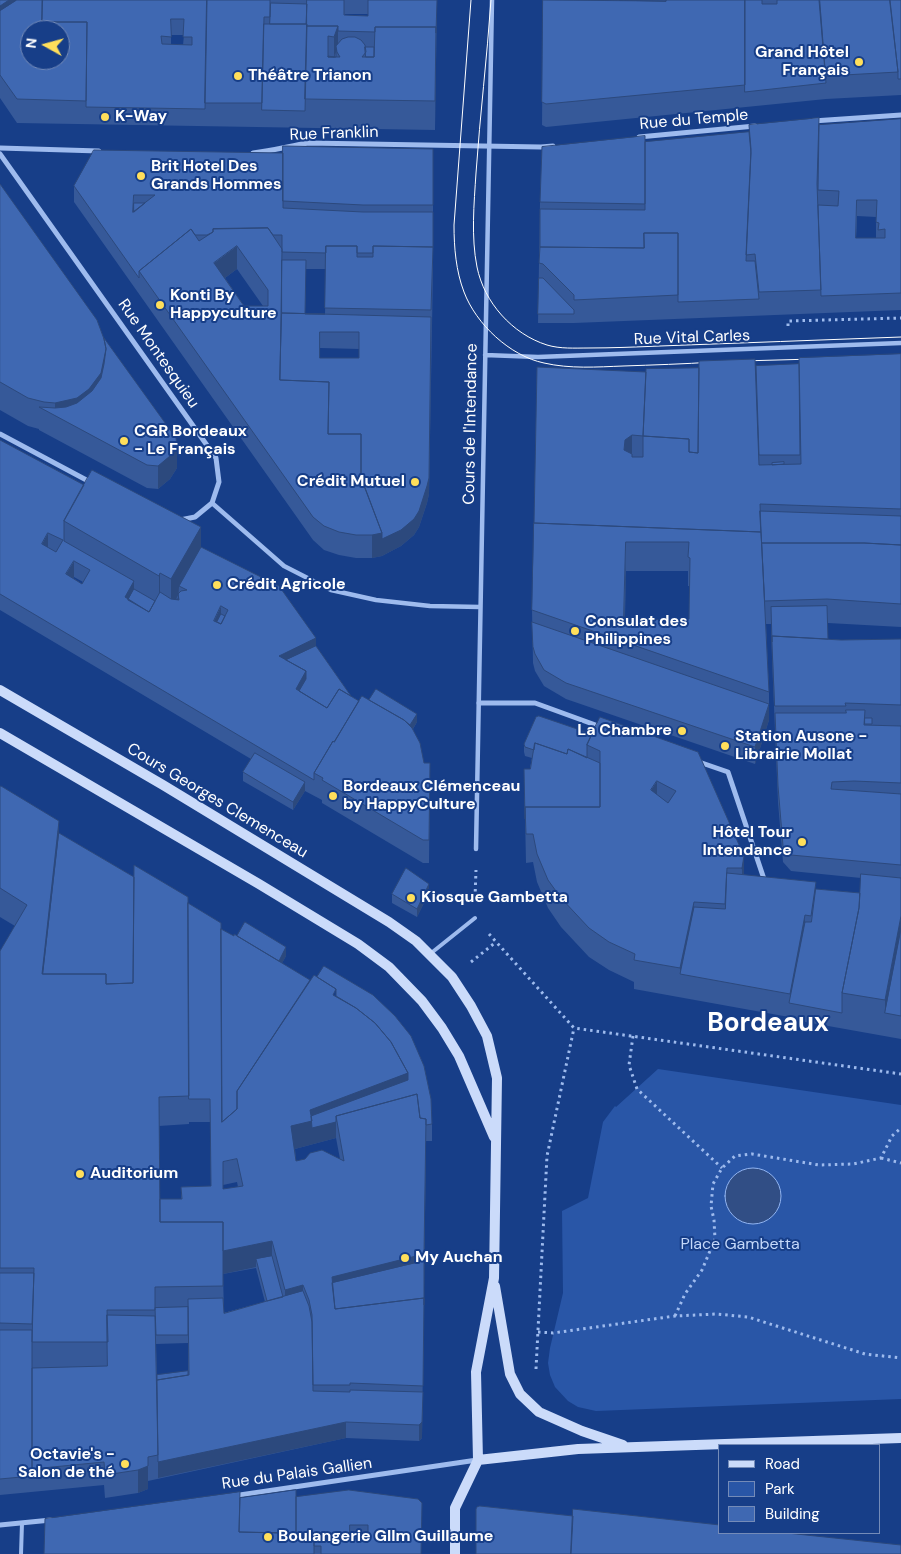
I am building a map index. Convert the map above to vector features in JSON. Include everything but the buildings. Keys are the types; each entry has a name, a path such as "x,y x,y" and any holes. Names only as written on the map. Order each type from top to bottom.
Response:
{"main road":[{"name":"Cours Georges Clemenceau","path":"0,690 172,790 389,922 416,941 430,954"},
{"path":"0,733 259,884 358,944 389,967 422,1001 460,1056 495,1140"},
{"path":"430,954 452,977 471,1006 487,1036 497,1078 494,1278 510,1374 520,1394 539,1412 582,1431 631,1448"},
{"path":"455,1554 455,1508 478,1460 476,1372 494,1278"},
{"path":"739,1444 901,1438"},
{"path":"478,1460 578,1449 718,1445"}],"street":[{"name":"Cours de l'Intendance","path":"476,849 492,0"},
{"path":"803,122 901,115"},
{"name":"Rue du Temple","path":"628,138 764,126"},
{"name":"Rue Franklin","path":"248,154 308,143 489,146"},
{"path":"489,146 541,147 560,145"},
{"path":"0,148 104,151"},
{"name":"Rue Montesquieu","path":"0,154 216,458 219,482 212,503"},
{"name":"Rue Vital Carles","path":"485,356 538,357 901,343"},
{"path":"0,434 95,484"},
{"path":"175,521 195,517 212,503 284,566 331,590 376,600 430,606 480,607"},
{"path":"479,703 535,703 609,730"},
{"path":"692,759 728,772 766,884 776,885"},
{"name":"Rue du Palais Gallien","path":"227,1497 478,1460"},
{"path":"0,1525 61,1519"}],"lane":[{"path":"430,954 475,918"},
{"path":"21,1554 22,1523"}],"path":[{"path":"476,849 475,918 574,1028 901,1074"},
{"path":"468,965 496,942"},
{"path":"536,1375 547,1156 574,1028"},
{"path":"633,1036 629,1065 637,1089 722,1168"},
{"path":"881,1158 892,1136 901,1128"},
{"path":"675,1316 685,1294 702,1270 715,1239 711,1206 713,1184 722,1168 735,1156 752,1154 819,1165 853,1164 881,1158 901,1163"},
{"path":"538,1332 553,1333 675,1316 717,1314 748,1317 865,1354 901,1358"}],"green space":[{"name":"Place Gambetta","path":"658,1069 901,1105 901,1399 596,1411 578,1407 568,1401 555,1387 548,1363 563,1293 562,1211 588,1198 603,1122 615,1106"}],"shaded area":[{"path":"747,1168 759,1168 769,1172 777,1180 781,1196 777,1212 769,1220 759,1224 747,1224 737,1220 729,1212 725,1202 725,1190 729,1180 737,1172"}],"tram line":[{"path":"471,0 454,234 461,284 469,304 477,316 507,346 531,359 544,363 574,367 593,367 714,362"},
{"path":"491,0 476,173 474,244 477,267 486,292 493,304 511,325 534,340 547,345 568,348 901,337"},
{"path":"741,361 814,359"}],"place":[{"name":"Grand Hôtel Français","path":"859,62"},
{"name":"Théâtre Trianon","path":"238,76"},
{"name":"K-Way","path":"105,117"},
{"name":"Brit Hotel Des Grands Hommes","path":"141,176"},
{"name":"Konti By Happyculture","path":"160,305"},
{"name":"CGR Bordeaux - Le Français","path":"124,441"},
{"name":"Crédit Mutuel","path":"415,482"},
{"name":"Crédit Agricole","path":"217,585"},
{"name":"Consulat des Philippines","path":"575,631"},
{"name":"La Chambre","path":"682,731"},
{"name":"Station Ausone - Librairie Mollat","path":"725,746"},
{"name":"Bordeaux Clémenceau by HappyCulture","path":"333,796"},
{"name":"Hôtel Tour Intendance","path":"802,842"},
{"name":"Kiosque Gambetta","path":"411,898"},
{"name":"Auditorium","path":"80,1174"},
{"name":"My Auchan","path":"405,1258"},
{"name":"Octavie's - Salon de thé","path":"125,1464"},
{"name":"Boulangerie Gllm Guillaume","path":"268,1537"}],"district":[{"name":"Bordeaux","path":"768,1024"}]}
